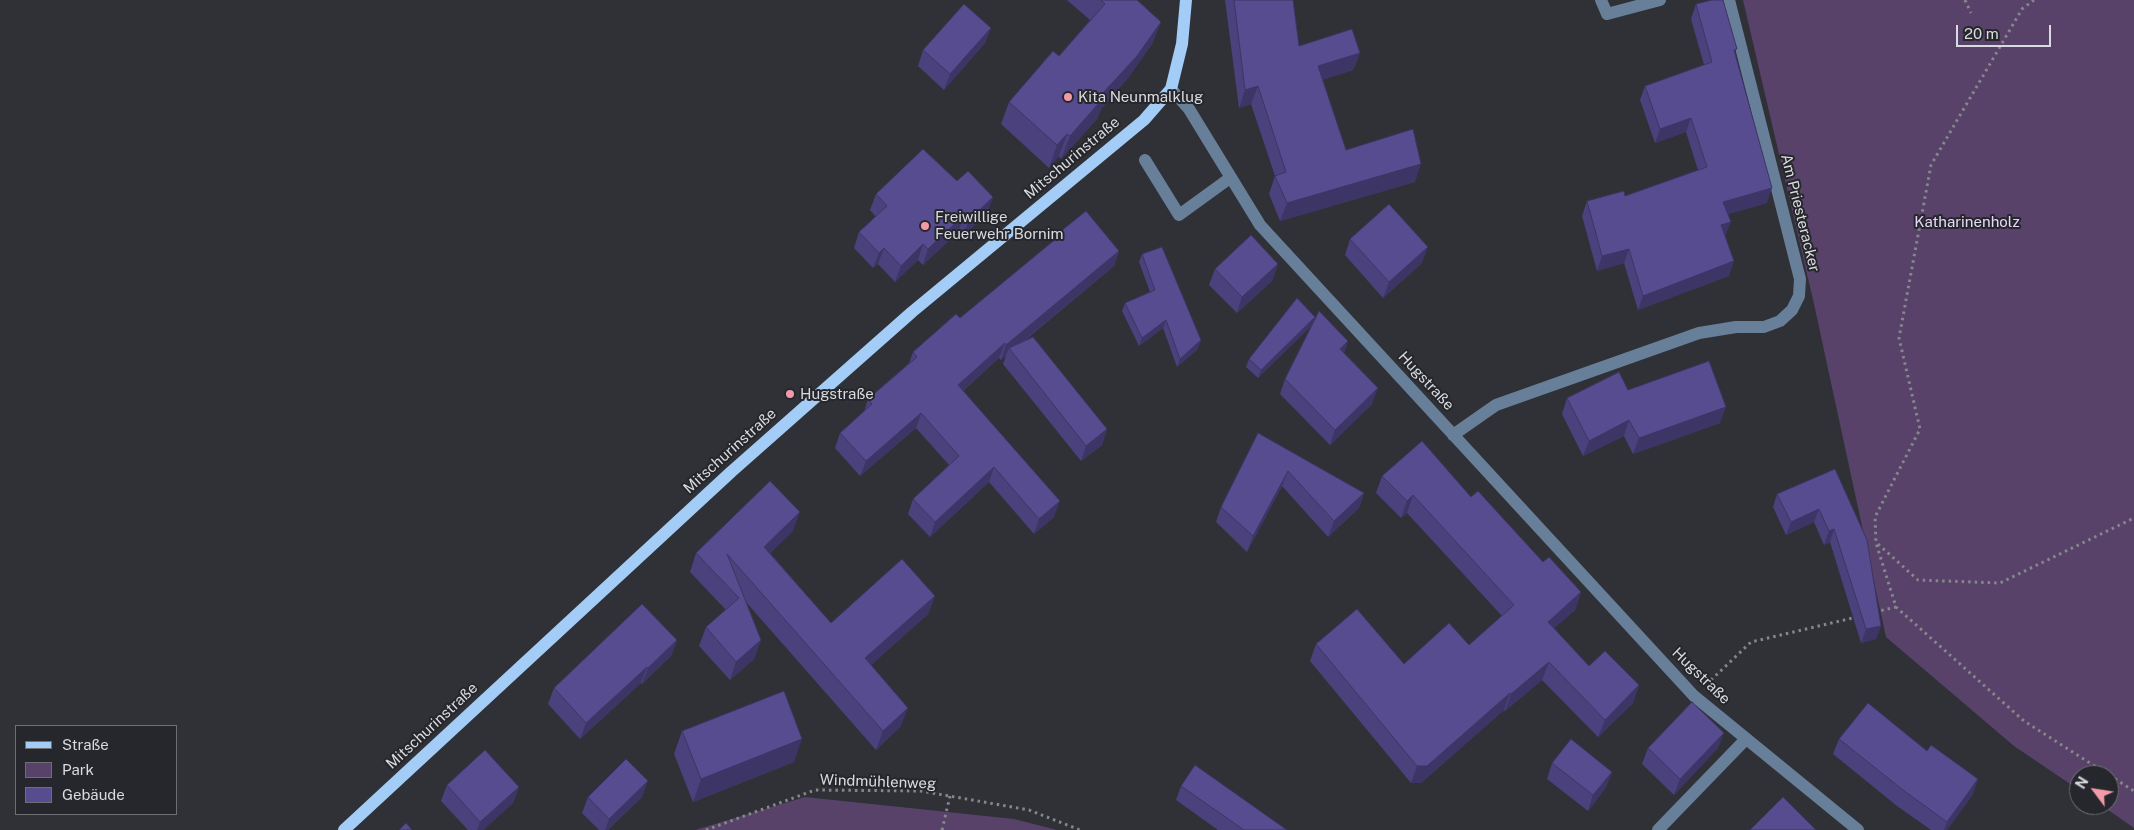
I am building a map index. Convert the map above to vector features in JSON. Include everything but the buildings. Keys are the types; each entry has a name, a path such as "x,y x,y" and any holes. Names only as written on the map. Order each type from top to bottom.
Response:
{"main road":[{"path":"1171,89 1182,44 1186,0"},
{"name":"Mitschurinstraße","path":"344,830 731,472 912,312 1144,120 1171,89"}],"street":[{"path":"1601,0 1607,14 1660,0"},
{"name":"Am Priesteracker","path":"1453,435 1496,405 1698,333 1736,326 1764,327 1780,321 1792,310 1799,296 1800,279 1729,0"},
{"name":"Hugstraße","path":"1171,89 1189,110 1260,225 1694,696 1858,830"},
{"path":"1145,160 1179,215 1230,178"},
{"path":"1658,830 1746,739"}],"path":[{"path":"1964,0 1971,12"},
{"path":"2034,0 2022,9 1931,165 1899,338 1920,429 1875,516 1876,543 1896,607 2024,720 2134,791"},
{"path":"1876,543 1918,580 2000,583 2134,518"},
{"path":"1868,614 1896,607"},
{"path":"1694,696 1751,642 1858,617"},
{"name":"Windmühlenweg","path":"706,830 815,790 921,791 1029,810 1080,830"},
{"path":"942,830 950,796"}],"green space":[{"name":"Katharinenholz","path":"1743,0 2134,0 2134,828 2115,815 2119,815 2119,765 2069,765 2069,783 2014,746 1886,637 1814,304"},
{"path":"805,797 1014,819 1057,830 695,830"}],"place":[{"name":"Kita Neunmalklug","path":"1068,97"},
{"name":"Freiwillige Feuerwehr Bornim","path":"925,226"},
{"name":"Hugstraße","path":"790,394"}]}
